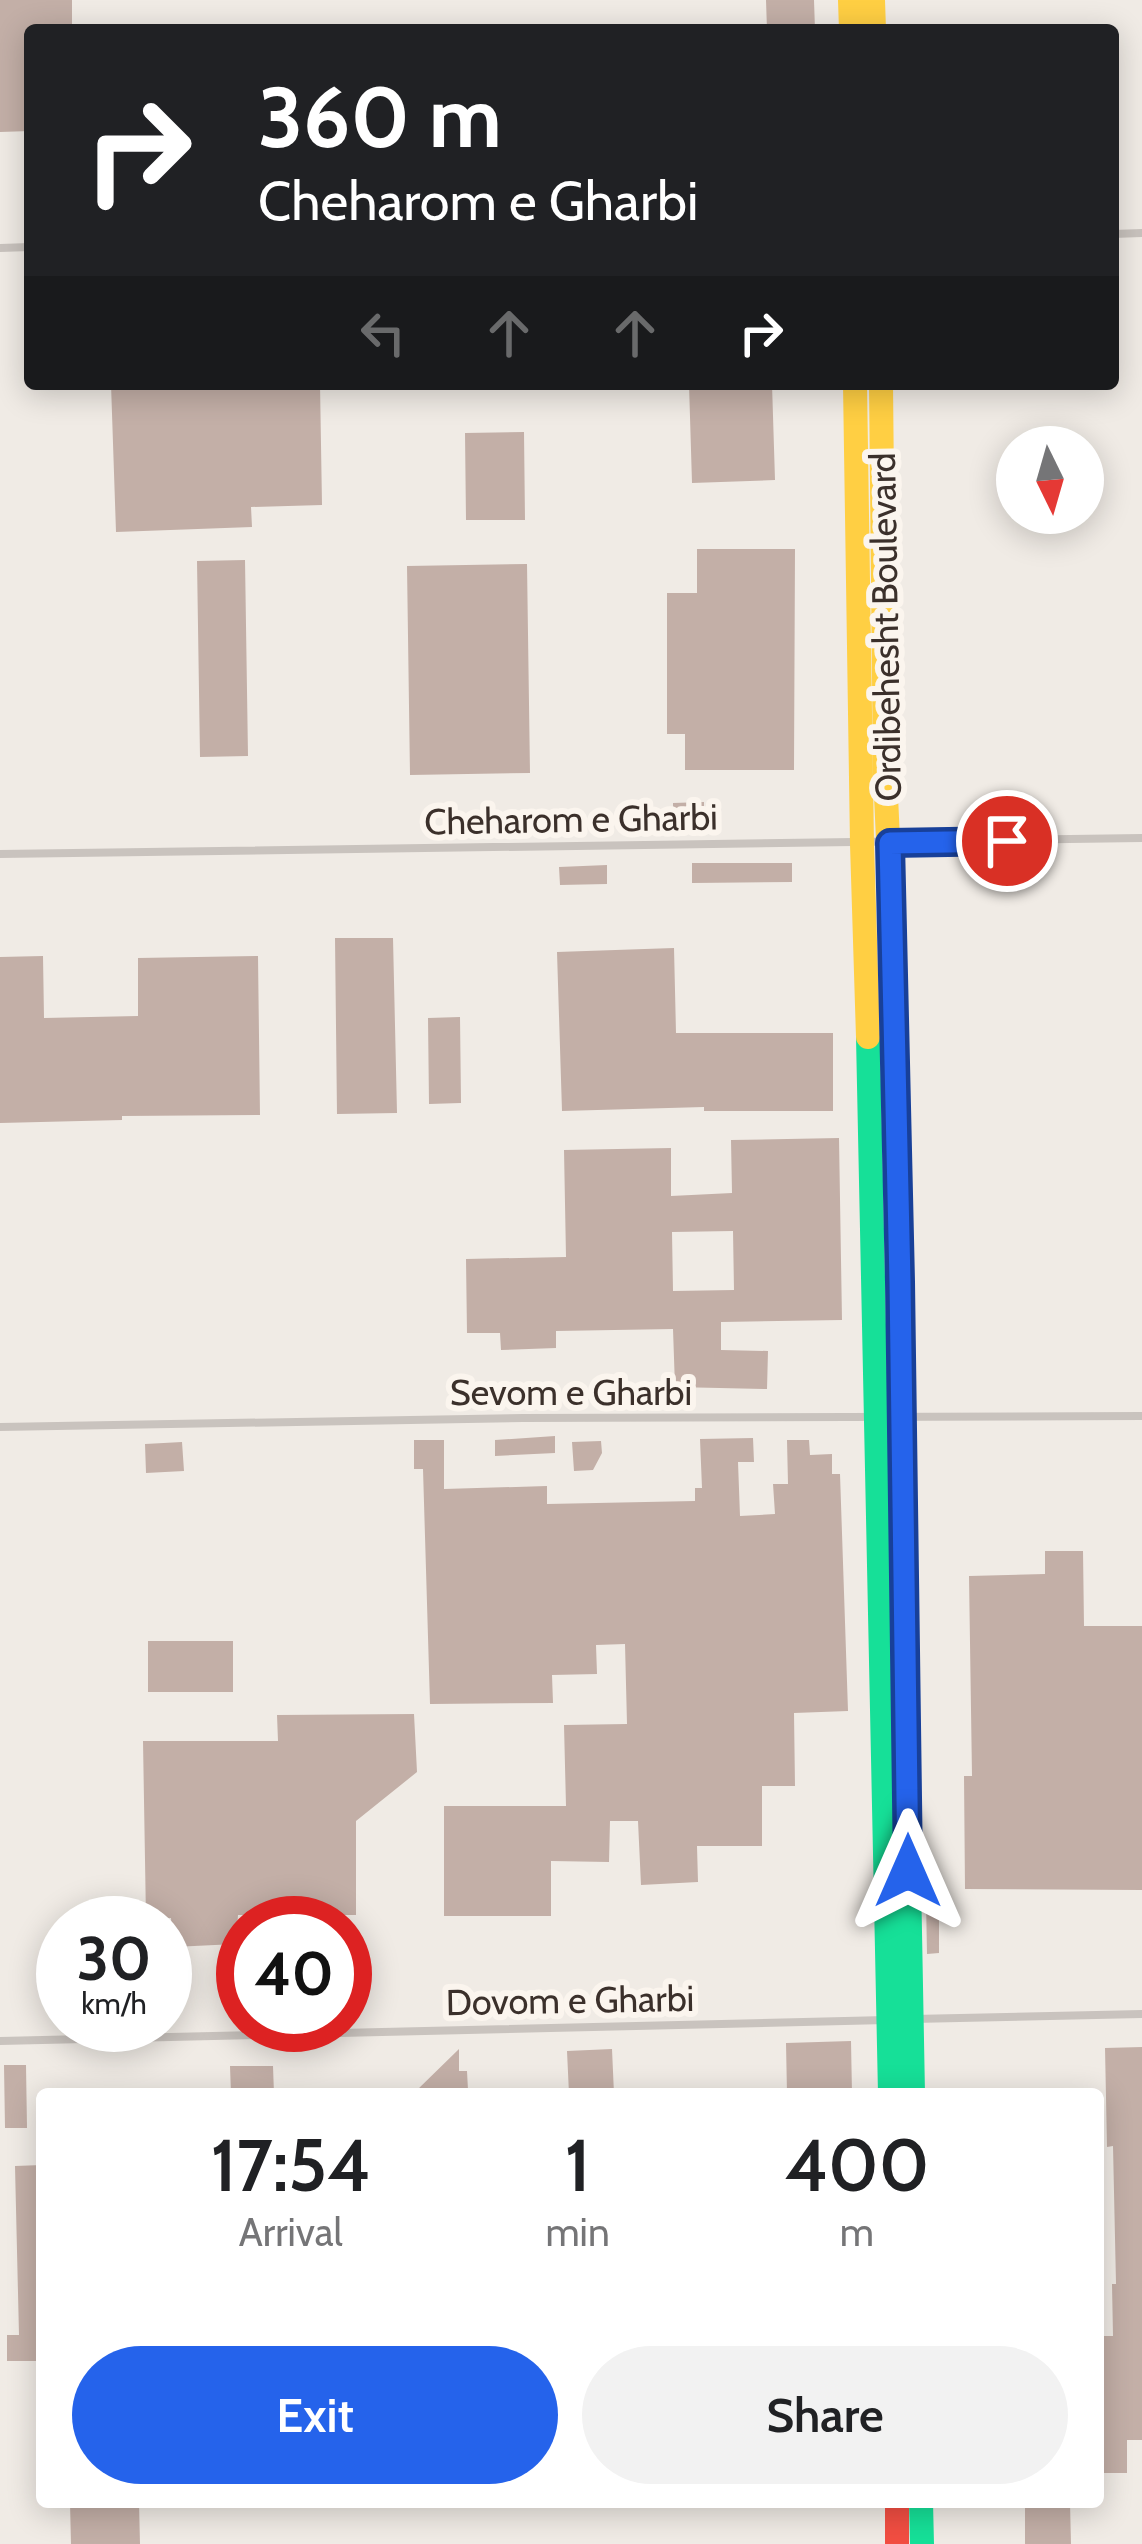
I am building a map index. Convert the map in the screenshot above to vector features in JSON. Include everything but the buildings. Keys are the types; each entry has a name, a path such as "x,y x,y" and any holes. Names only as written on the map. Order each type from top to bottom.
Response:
{"street":[{"name":"Ordibehesht Boulevard","path":"855,390 862,844 887,1418 884,1708 901,2020 912,2088"},
{"name":"Ordibehesht Boulevard","path":"881,390 885,774 900,1282 887,1418"},
{"name":"Ordibehesht Boulevard","path":"891,2088 901,2020"},
{"path":"897,2508 897,2544"},
{"path":"921,2508 922,2544"}],"lane":[{"name":"Cheharom e Gharbi","path":"0,854 1142,838"},
{"name":"Sevom e Gharbi","path":"0,1427 523,1418 1142,1416"},
{"name":"Dovom e Gharbi","path":"0,2041 1142,2014"}],"traffic: fast":[{"path":"891,905 913,2088"},
{"path":"868,1037 890,2088"},
{"path":"921,2508 922,2544"}],"traffic: slow":[{"path":"850,0 851,24"},
{"path":"873,0 874,24"},
{"path":"855,390 868,1037"},
{"path":"881,390 891,905"}],"traffic: jam":[{"path":"897,2508 897,2544"}],"route":[{"path":"908,1871 890,843 1007,841"}]}
